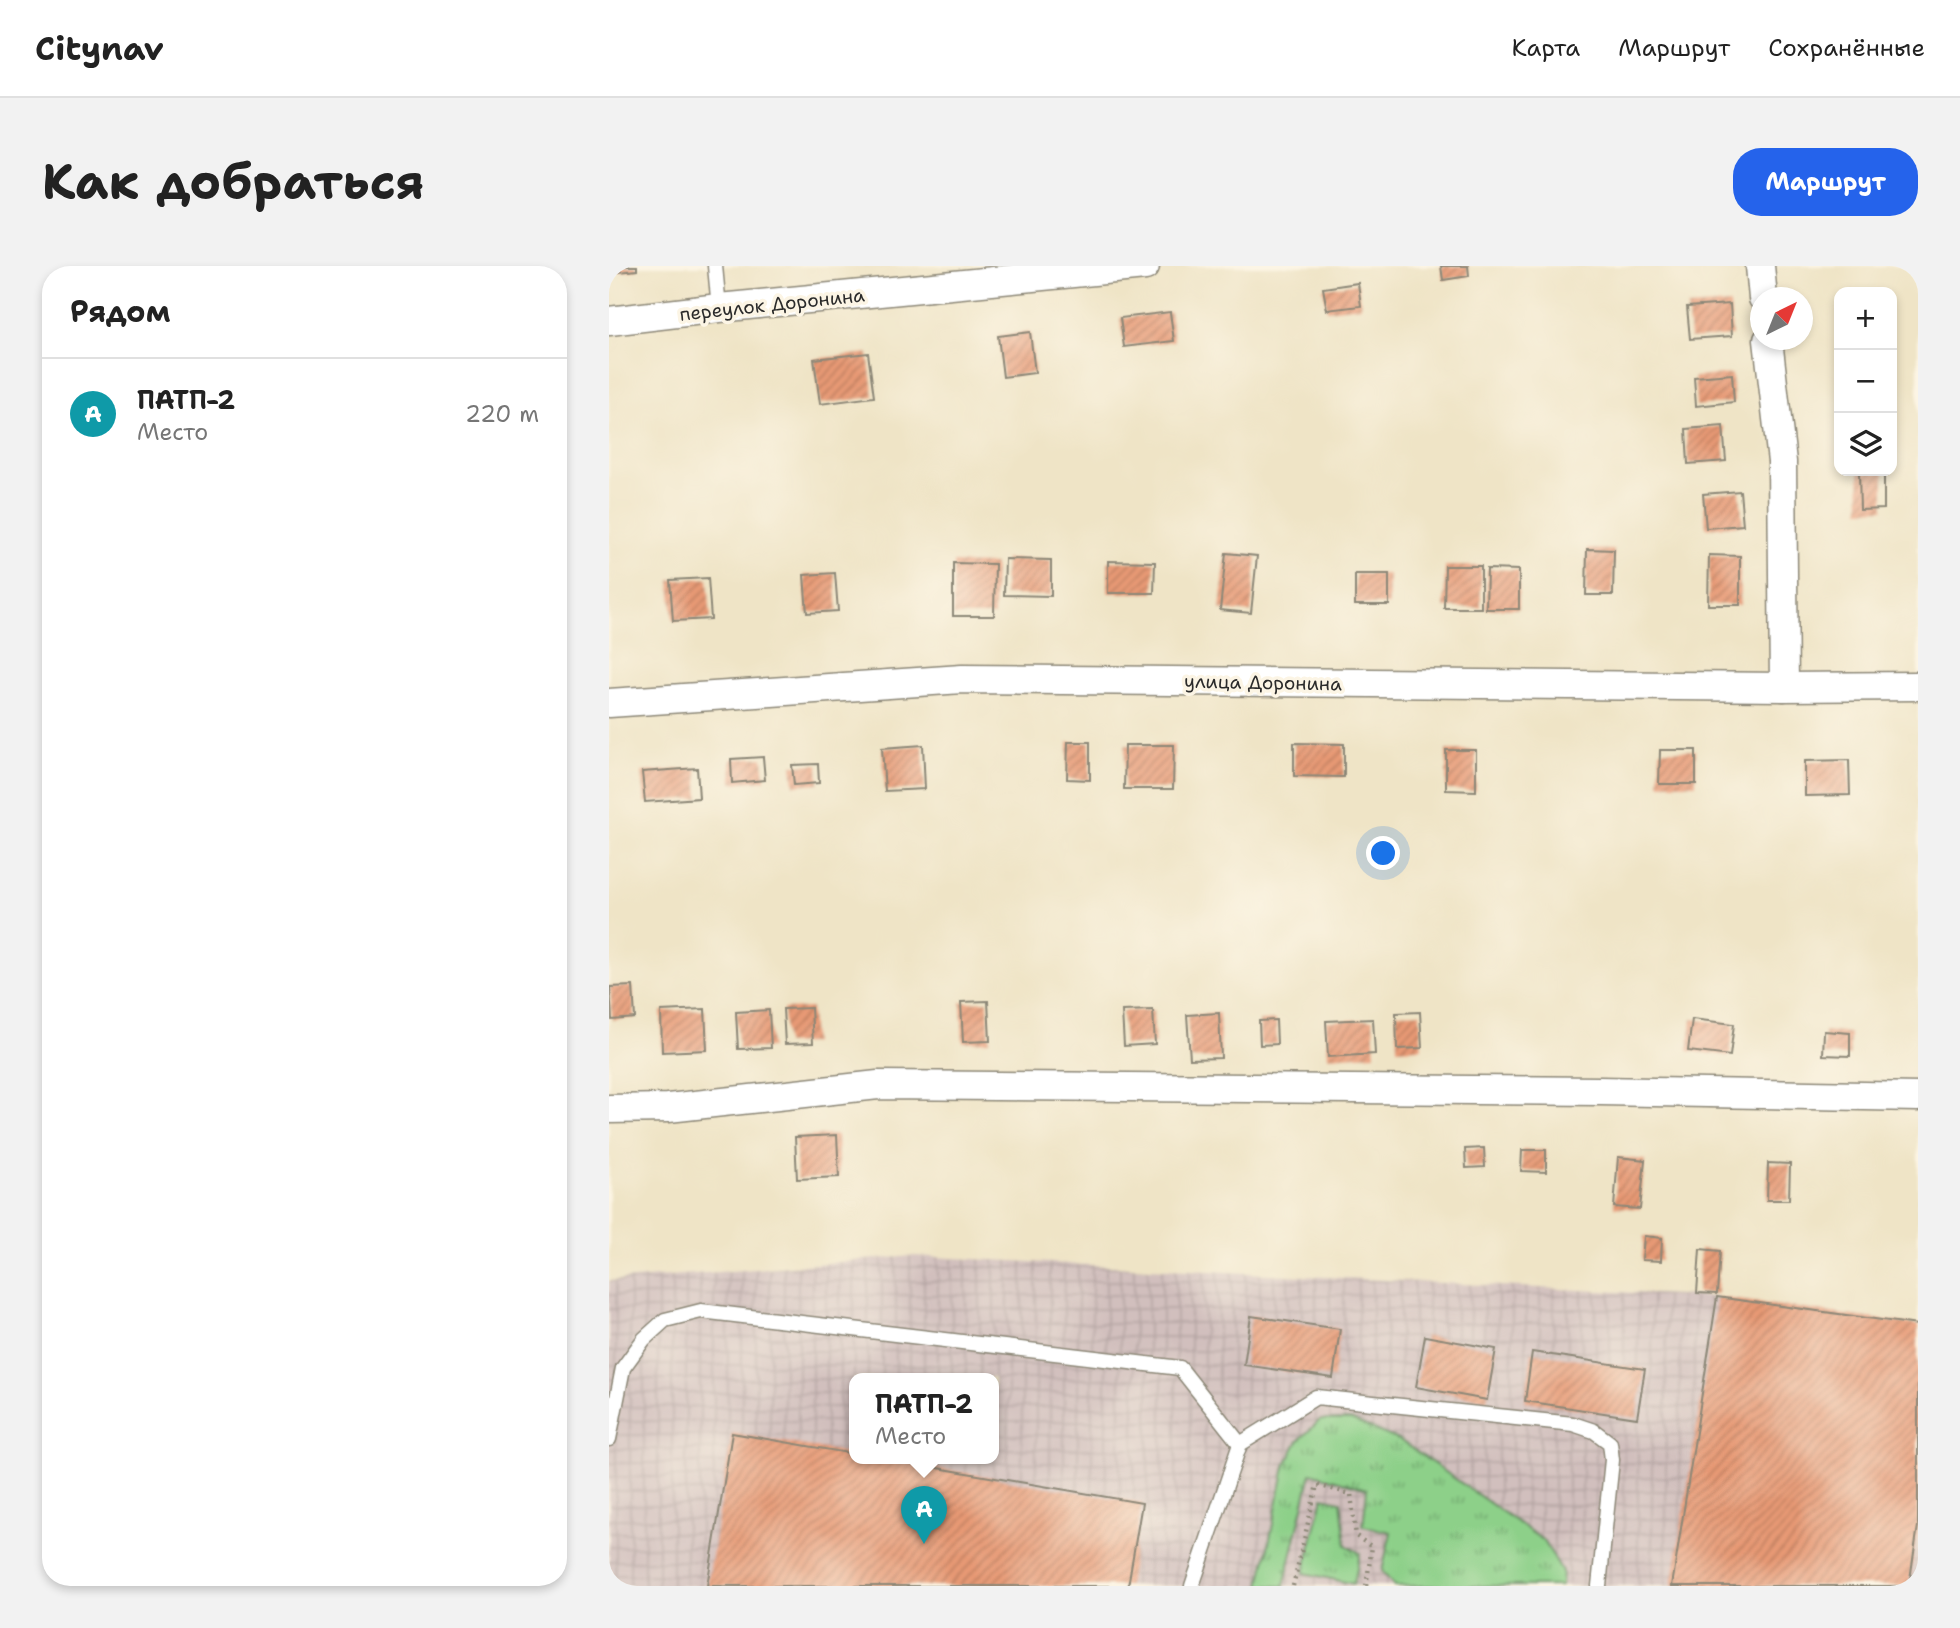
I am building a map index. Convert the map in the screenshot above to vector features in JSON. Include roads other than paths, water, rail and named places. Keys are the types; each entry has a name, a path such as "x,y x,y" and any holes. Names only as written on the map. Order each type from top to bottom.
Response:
{"street":[{"name":"переулок Доронина","path":"609,321 1145,266"},
{"path":"1760,266 1762,287"},
{"path":"1769,350 1782,462 1784,687"},
{"name":"улица Доронина","path":"609,703 962,679 1918,686"},
{"path":"609,1109 668,1108 878,1085 1586,1090 1918,1097"}],"lane":[{"path":"715,266 719,308"},
{"path":"609,1439 623,1368 644,1339 665,1320 701,1311 1179,1368 1240,1444"},
{"path":"1192,1586 1240,1444 1316,1397 1573,1424 1594,1431 1610,1443 1612,1460 1599,1586"}],"place":[{"name":"ПАТП-2","path":"924,1544"}]}
